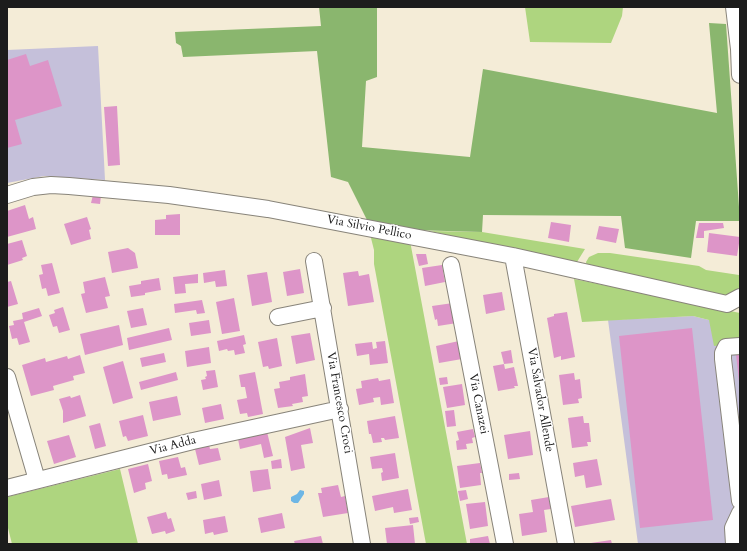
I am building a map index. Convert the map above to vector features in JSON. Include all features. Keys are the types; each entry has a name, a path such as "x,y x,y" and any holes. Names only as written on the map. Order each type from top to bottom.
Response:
{"street":[{"path":"734,7 739,49 740,75"},
{"name":"Via Silvio Pellico","path":"7,195 33,187 51,185 169,196 268,209 734,300"},
{"name":"Via Salvador Allende","path":"513,256 566,544"},
{"name":"Via Francesco Croci","path":"314,261 362,544"},
{"name":"Via Canazei","path":"451,265 505,544"},
{"path":"278,317 323,308"},
{"path":"740,346 726,347 723,353 723,359 740,501"},
{"path":"7,377 37,480"},
{"name":"Via Adda","path":"7,488 193,441 340,409"},
{"path":"734,544 733,528 740,513"}],"shaded area":[{"path":"98,46 105,180 44,176 7,183 7,50"},
{"path":"693,316 709,320 740,343 740,544 638,544 608,320"}],"green space":[{"path":"319,7 377,7 377,77 366,81 362,147 470,157 483,69 717,113 709,23 726,24 740,221 696,221 691,258 625,248 621,216 483,215 482,232 412,230 367,220 348,182 331,177 317,51 183,57 181,46 176,43 175,32 321,26"},
{"path":"525,7 623,7 622,16 611,43 530,42"},
{"path":"430,231 482,232 585,249 577,262 573,264"},
{"path":"370,234 410,241 467,544 426,544 374,264 374,250"},
{"path":"598,253 610,253 699,266 706,270 739,275 740,291 734,297 587,267 586,262 589,257"},
{"path":"574,279 740,313 740,343 714,346 709,320 693,316 582,322"},
{"path":"120,469 138,544 12,544 7,524 7,497"}],"water":[{"path":"300,490 304,491 304,494 298,503 294,503 291,501 291,497 297,494"}],"building":[{"path":"26,54 30,66 48,60 62,106 15,120 22,144 7,148 7,60"},
{"path":"117,106 120,165 108,166 104,107"},
{"path":"93,195 101,196 100,204 91,203"},
{"path":"25,205 29,219 33,217 36,229 7,237 7,211"},
{"path":"180,214 180,235 155,235 155,220 166,219 166,215"},
{"path":"87,217 91,229 89,230 91,239 71,245 64,224"},
{"path":"551,222 571,225 569,242 548,238"},
{"path":"699,223 723,223 724,228 704,231 704,238 696,238"},
{"path":"599,226 619,229 616,243 596,239"},
{"path":"709,233 740,237 737,256 707,252"},
{"path":"22,240 27,256 22,258 23,260 7,265 7,244"},
{"path":"128,248 135,253 138,268 112,273 108,252"},
{"path":"416,254 426,254 428,264 419,266"},
{"path":"52,263 60,293 48,296 46,288 42,289 39,275 43,274 41,265"},
{"path":"442,265 445,282 425,286 422,268"},
{"path":"300,269 304,293 287,296 283,272"},
{"path":"225,270 227,286 216,287 215,281 204,283 203,273"},
{"path":"358,271 359,276 369,274 374,302 348,306 343,273"},
{"path":"267,272 272,302 252,306 247,275"},
{"path":"198,274 198,283 185,284 186,293 175,294 173,277"},
{"path":"105,277 110,296 105,297 108,308 86,313 81,294 85,293 83,282"},
{"path":"159,278 161,290 145,293 145,295 131,297 129,286 141,284 141,281"},
{"path":"11,281 18,304 7,307 7,282"},
{"path":"502,292 505,310 486,314 483,295"},
{"path":"234,298 240,331 222,334 216,302"},
{"path":"202,300 205,313 197,314 196,310 175,313 174,304"},
{"path":"453,303 457,323 438,326 432,306"},
{"path":"63,307 70,330 59,333 57,326 53,327 49,315 55,313 54,310"},
{"path":"39,308 42,316 24,322 30,342 19,345 17,338 12,339 9,326 14,325 13,321 23,319 22,313"},
{"path":"143,308 147,325 131,328 127,311"},
{"path":"567,312 575,357 561,360 561,356 554,358 547,318 554,316 554,314"},
{"path":"209,320 211,333 191,336 189,323"},
{"path":"119,325 123,345 85,355 80,334"},
{"path":"169,328 172,340 129,350 127,338"},
{"path":"692,328 713,520 640,528 619,336"},
{"path":"310,333 315,360 296,364 291,336"},
{"path":"244,335 246,344 243,345 245,353 235,355 234,350 228,351 227,349 219,351 217,341"},
{"path":"277,338 282,366 269,369 268,366 263,367 258,342"},
{"path":"385,341 388,363 370,365 369,354 357,356 355,344 372,342 373,349 377,348 376,342"},
{"path":"459,341 462,359 439,363 436,346"},
{"path":"209,347 211,363 187,367 185,351"},
{"path":"511,350 513,363 504,364 501,352"},
{"path":"164,353 166,362 142,367 140,358"},
{"path":"736,354 740,354 740,382 739,382"},
{"path":"80,355 85,373 73,376 74,380 53,386 54,390 31,396 22,365 45,358 46,362 67,356 68,359"},
{"path":"123,361 133,398 113,404 103,367"},
{"path":"504,364 505,369 514,367 518,386 514,386 515,388 498,391 493,366"},
{"path":"215,370 218,387 203,390 201,380 206,379 206,371"},
{"path":"176,372 178,380 141,390 139,382"},
{"path":"255,372 263,414 248,417 247,413 240,414 237,400 247,398 245,387 241,387 239,375"},
{"path":"574,373 575,380 580,379 582,398 578,399 579,403 563,405 559,375"},
{"path":"305,374 308,396 302,397 303,402 292,404 293,406 278,408 274,389 280,388 279,382 290,380 290,377"},
{"path":"447,377 448,384 440,385 439,378"},
{"path":"378,378 379,381 390,379 394,403 381,405 380,397 373,398 374,402 359,405 356,389 362,388 361,381"},
{"path":"462,384 465,405 447,408 443,387"},
{"path":"80,395 86,416 63,423 63,411 59,399 70,396 71,398"},
{"path":"177,396 181,415 153,421 149,402"},
{"path":"221,404 224,419 205,423 202,408"},
{"path":"454,410 456,426 447,427 445,411"},
{"path":"143,415 148,436 128,441 126,436 123,437 119,421"},
{"path":"395,416 399,438 385,440 384,438 381,438 382,442 373,443 371,434 369,434 367,421"},
{"path":"583,416 584,423 589,423 591,442 587,442 588,446 572,448 568,418"},
{"path":"100,423 106,446 95,449 89,426"},
{"path":"310,428 313,443 301,445 305,468 291,471 285,437"},
{"path":"473,429 475,437 472,438 473,443 466,444 467,449 457,450 456,441 459,440 457,432"},
{"path":"530,431 533,455 508,459 504,435"},
{"path":"267,432 273,456 264,458 261,444 240,449 238,439"},
{"path":"69,435 76,457 54,464 47,441"},
{"path":"209,445 210,449 218,448 221,460 199,465 195,449"},
{"path":"395,453 399,478 382,481 382,468 372,469 370,457"},
{"path":"178,457 181,468 185,467 187,475 168,479 167,474 162,475 159,461"},
{"path":"281,459 282,468 272,469 271,461"},
{"path":"597,459 602,485 586,488 584,475 575,477 573,463"},
{"path":"480,463 482,473 480,473 481,485 460,488 457,466"},
{"path":"148,464 152,481 145,483 146,489 134,493 128,469"},
{"path":"268,469 271,489 253,492 250,471"},
{"path":"519,473 520,479 509,480 509,474"},
{"path":"219,480 222,496 204,500 201,484"},
{"path":"338,485 341,497 345,496 348,513 323,517 318,493 322,493 321,488"},
{"path":"408,489 412,510 394,513 393,507 375,511 372,496"},
{"path":"466,490 468,499 460,501 458,491"},
{"path":"196,491 197,498 188,500 186,493"},
{"path":"549,497 551,509 544,510 547,532 522,536 519,514 533,512 531,500"},
{"path":"611,499 615,520 575,527 571,506"},
{"path":"485,502 488,526 470,529 466,504"},
{"path":"166,512 168,519 171,518 175,531 166,534 165,531 152,534 147,517"},
{"path":"282,513 285,528 261,533 258,518"},
{"path":"225,516 228,532 214,535 213,532 205,534 203,520"},
{"path":"418,517 419,522 410,524 409,518"},
{"path":"413,525 415,544 387,544 385,528"},
{"path":"321,536 323,544 295,544 294,541"},
{"path":"488,536 490,544 470,544 470,539"},
{"path":"611,540 612,544 591,544 591,543"}]}
